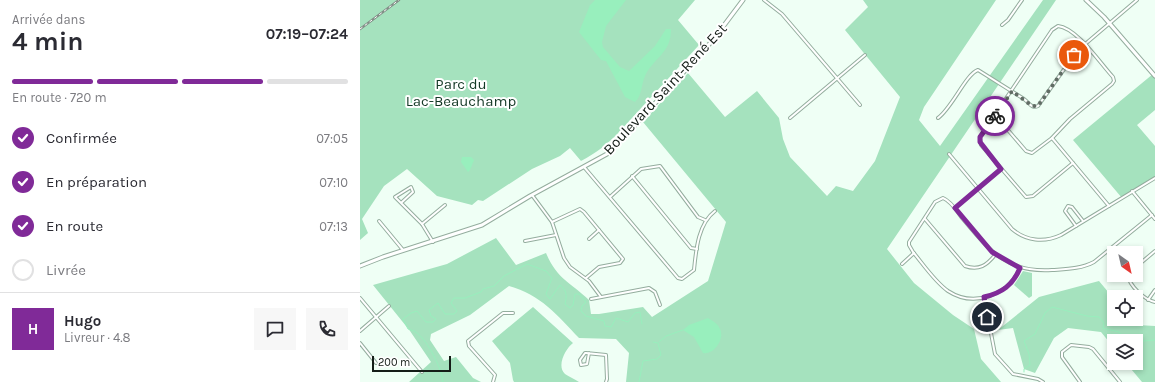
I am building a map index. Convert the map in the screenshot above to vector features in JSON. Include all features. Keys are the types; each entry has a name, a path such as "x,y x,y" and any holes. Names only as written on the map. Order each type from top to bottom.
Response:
{"street":[{"name":"Boulevard Saint-René Est","path":"360,266 403,250 433,242 482,225 532,195 607,154 713,40 743,0"},
{"path":"764,0 782,14 860,105"},
{"path":"1002,25 1008,20 1022,0"},
{"path":"1086,0 1109,22 1155,76"},
{"path":"938,118 947,111 975,71 980,71 1012,91 1032,106 1038,106 1075,53 1084,43 1137,0"},
{"path":"995,115 1029,153 1036,151 1052,138 1070,119 1114,83 1113,77 1084,43 1062,27 1056,27 1012,91 995,115 980,137 980,142 1024,196 1030,198 1073,163"},
{"path":"790,118 865,55"},
{"path":"1052,138 1109,206"},
{"path":"949,154 1012,229 1028,238 1037,240 1052,239 1155,178"},
{"path":"610,197 641,169 660,166 698,217 705,220"},
{"path":"584,167 678,278 682,279 694,270 696,249 705,220 715,211"},
{"path":"955,208 1001,169"},
{"path":"632,176 690,248 696,249"},
{"path":"401,203 414,192 411,187 395,197 401,203 422,224 433,242"},
{"path":"1132,191 1155,219"},
{"path":"532,195 552,222 564,258 570,267 586,278 600,297"},
{"path":"1020,268 1014,280 1008,287 996,294 984,297 965,298 949,291 914,253 909,246 909,242 940,198 947,200 955,208 995,255 1020,268 1046,270 1078,268 1091,264 1152,215"},
{"path":"422,224 445,205"},
{"path":"1076,226 1064,211 1068,206 1072,207 1083,222"},
{"path":"552,222 580,209 621,256 623,261 599,267 586,278"},
{"path":"925,219 965,266 974,268 983,266 995,255"},
{"path":"379,221 403,250"},
{"path":"589,239 599,230"},
{"path":"525,241 556,235"},
{"path":"1143,261 1155,251"},
{"path":"902,264 914,253"},
{"path":"1131,282 1148,300 1155,302"},
{"path":"591,299 649,288 655,292 660,305"},
{"path":"1148,300 1155,290"},
{"path":"984,297 995,354 1014,374 1038,379 1043,382"},
{"path":"360,298 422,372"},
{"path":"360,331 389,306"},
{"path":"493,382 495,375 469,346 468,341 503,313 513,313"},
{"path":"360,343 376,362"},
{"path":"1080,382 1062,357 1062,352 1071,345 1089,347 1093,349 1120,382"},
{"path":"589,353 587,364 581,365 580,362 582,355 589,353 606,355 606,382"}],"green space":[{"name":"Parc du Lac-Beauchamp","path":"360,0 695,0 678,20 699,45 615,136 602,148 581,161 570,148 560,156 532,169 483,201 478,200 472,205 437,196 407,169 384,186 362,219 368,233 360,240"},
{"path":"863,0 996,0 924,107 919,120 940,146 1043,0 1056,0 887,249 914,283 953,315 974,329 981,359 1001,382 626,382 629,353 616,339 579,338 556,314 539,300 530,294 509,286 470,315 431,334 430,340 444,361 456,357 473,378 481,382 409,382 431,362 410,331 373,285 447,264 496,238 516,265 546,253 559,275 589,300 591,314 643,307 652,317 708,281 726,222 643,122 688,73 725,117 757,91 779,118 783,139 790,157 827,196 836,186 853,191 875,161 900,97 845,30 868,7"},
{"path":"1153,74 1155,76 1155,110 1137,125 1155,146 1155,178 1122,198 1073,140"},
{"path":"1023,271 1032,273 1032,296 1029,298 1014,285"},
{"path":"1099,281 1107,291 1107,326 1155,326 1155,382 1142,382 1132,370 1143,370 1143,334 1107,334 1107,339 1101,332 1068,328 1054,338 1035,373 1024,369 1013,328 998,330 1039,297"},
{"path":"533,307 573,343 565,353 561,366 562,371 565,374 579,382 514,382 510,363 492,341"}],"shaded area":[{"path":"595,0 626,0 606,26 602,42 603,47 620,67 629,71 655,46 666,29 671,29 668,44 645,76 639,97 635,102 625,97 606,61 601,60 579,32 590,5"},
{"path":"462,157 471,157 474,160 468,172 461,162"},
{"path":"708,318 719,327 721,337 718,346 715,349 711,352 703,353 694,337 683,330 689,325"}],"waterway":[{"path":"443,382 440,370 426,342 417,333 408,329 403,319 411,313 417,311 426,322 433,322 436,319 431,316 429,310 438,303 445,314 454,314 457,311 451,303 454,298 465,298 481,292 483,289 494,286 504,276 527,264 546,271 552,278 546,294 550,299 560,285 566,293 565,304 570,308 573,305 575,294 579,294 586,302 582,306 581,311 586,316 604,321 605,326 611,327 616,318 628,322 635,313 640,312 642,324"},
{"path":"1024,372 1024,369 1030,365 1029,354 1024,341 1035,334 1045,313 1052,307 1087,316 1099,317 1104,323 1103,328 1119,332 1124,338 1143,341 1155,340"},
{"path":"659,342 666,336 683,330"},
{"path":"639,382 643,361 657,359 661,355 658,343 653,342"}],"railway":[{"path":"360,29 399,0"}],"way so far":[{"path":"995,116 1012,91 1030,105 1034,107 1038,106 1074,55"}],"route":[{"path":"987,317 984,297 996,294 1008,287 1018,274 1020,268 995,255 955,208 1001,169 981,145 979,140 995,116"}]}
